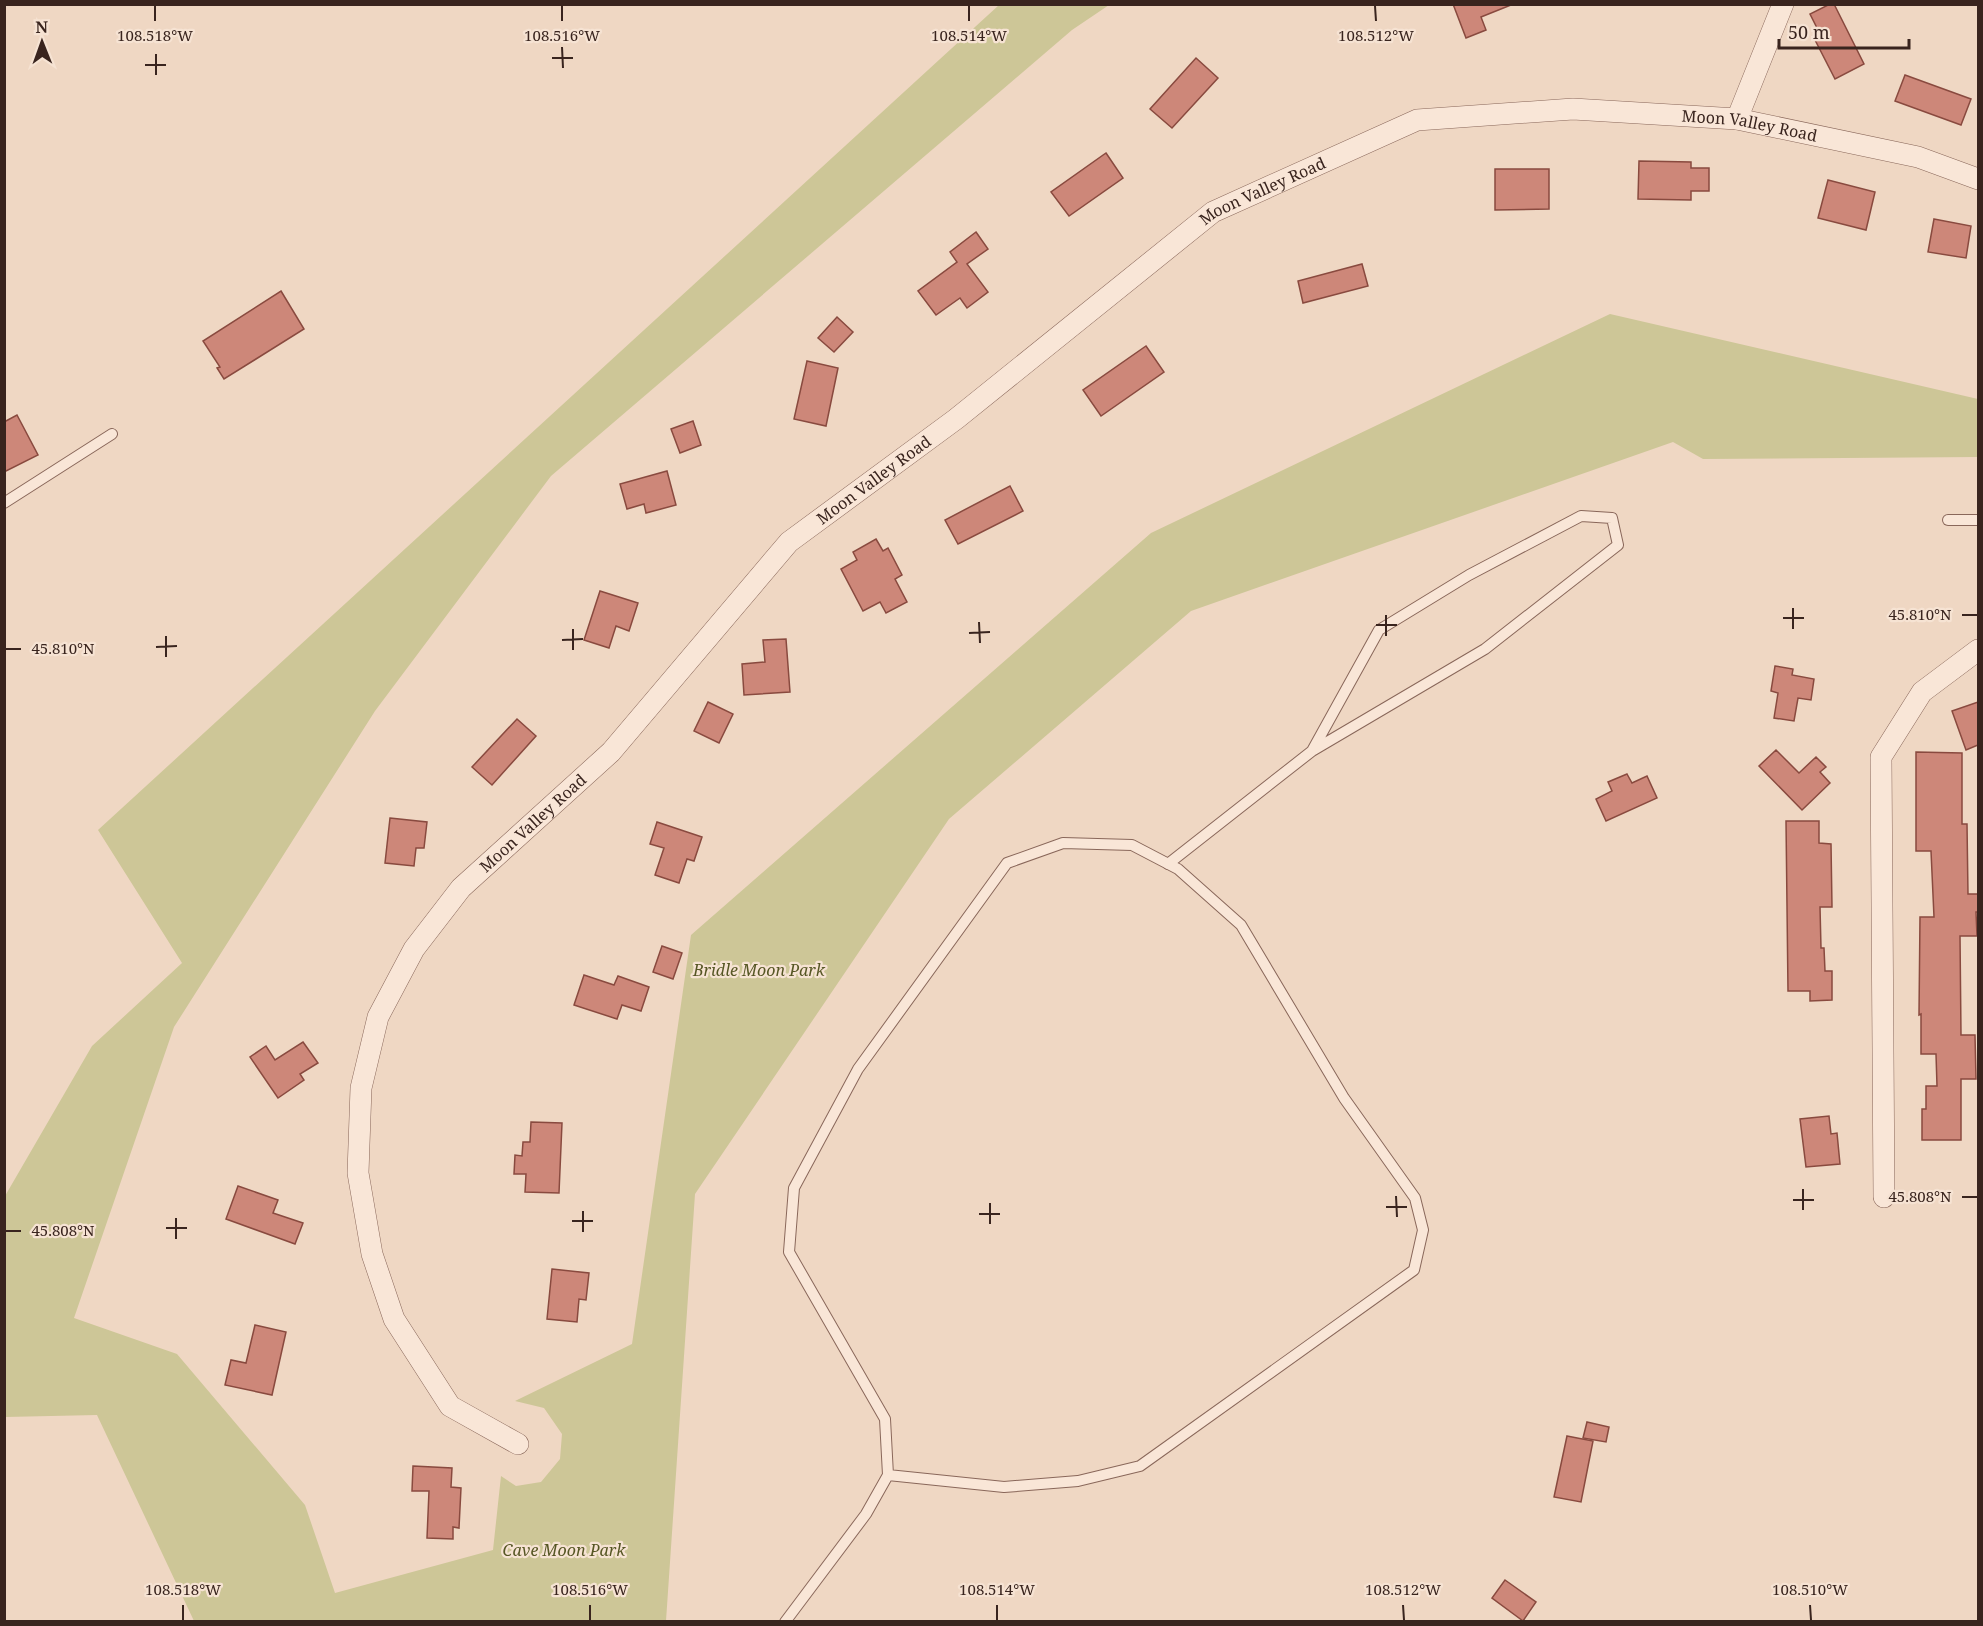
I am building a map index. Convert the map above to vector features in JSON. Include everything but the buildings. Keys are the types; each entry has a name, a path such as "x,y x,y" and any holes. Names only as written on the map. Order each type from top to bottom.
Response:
{"street":[{"path":"1737,118 1783,4"},
{"name":"Moon Valley Road","path":"518,1444 450,1406 394,1320 372,1254 358,1173 361,1088 378,1017 414,949 461,888 611,752 789,542 956,419 1213,212 1417,120 1573,110 1737,118 1918,157 1978,179"},
{"path":"1884,1197 1881,757 1922,692 1978,650"}],"lane":[{"path":"4,503 112,434"},
{"path":"1168,864 1312,751 1485,649 1618,545 1612,518 1581,516 1469,575 1379,630 1312,751"},
{"path":"1948,520 1978,520"},
{"path":"785,1622 866,1514 888,1475 885,1419 789,1252 794,1188 858,1069 1007,863 1063,843 1132,845 1178,870 1241,925 1344,1098 1415,1198 1423,1230 1414,1270 1140,1466 1078,1481 1004,1487 888,1475"}],"green space":[{"path":"999,5 1109,5 1072,30 551,476 375,711 174,1027 74,1318 177,1354 305,1505 335,1593 493,1550 501,1476 516,1486 541,1482 560,1459 562,1434 544,1408 515,1401 632,1344 691,935 1151,533 1610,314 1978,399 1978,457 1703,459 1673,442 1191,611 949,819 695,1194 666,1621 194,1621 97,1415 5,1417 5,1196 92,1046 182,963 98,830"}],"park label":[{"name":"Bridle Moon Park","path":"759,970"},
{"name":"Cave Moon Park","path":"564,1550"}]}
